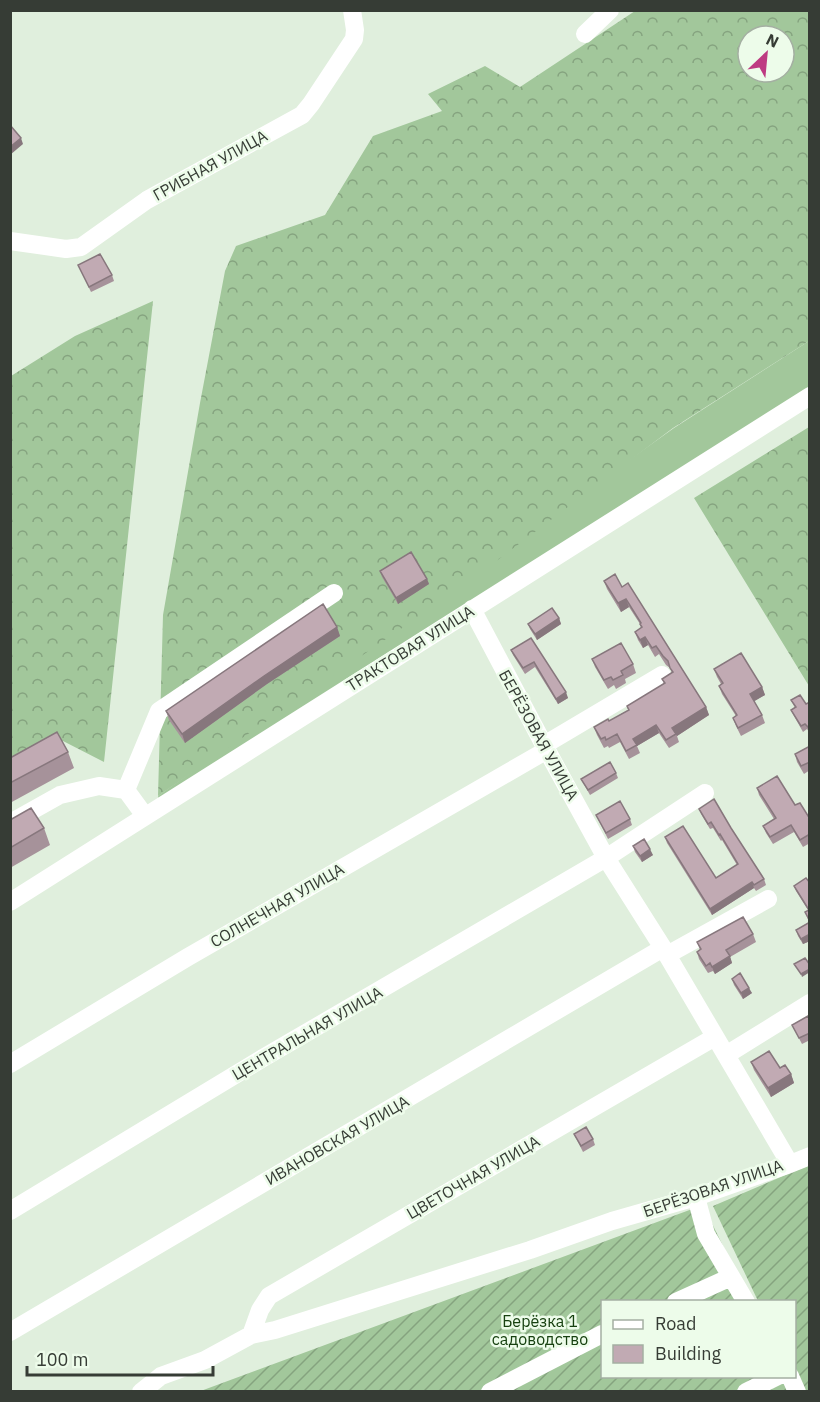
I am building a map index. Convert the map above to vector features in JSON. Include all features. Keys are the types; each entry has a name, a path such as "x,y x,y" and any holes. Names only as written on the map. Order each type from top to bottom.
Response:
{"street":[{"name":"ГРИБНАЯ УЛИЦА","path":"10,240 66,249 81,248 147,200 302,115 354,39 352,10"},
{"path":"585,34 610,10"},
{"name":"ТРАКТОВАЯ УЛИЦА","path":"10,902 810,396"},
{"path":"126,790 159,711 334,593"},
{"name":"БЕРЁЗОВАЯ УЛИЦА","path":"141,1392 161,1376 205,1360 252,1335 530,1250 612,1221 696,1197 790,1164 665,951 606,858 472,609"},
{"name":"СОЛНЕЧНАЯ УЛИЦА","path":"10,1064 663,675"},
{"path":"10,823 60,795 99,786 126,790 145,816"},
{"name":"ЦЕНТРАЛЬНАЯ УЛИЦА","path":"10,1211 263,1058 606,858 705,793"},
{"name":"ИВАНОВСКАЯ УЛИЦА","path":"10,1332 665,951 768,899"},
{"path":"726,1055 810,1003"},
{"name":"ЦВЕТОЧНАЯ УЛИЦА","path":"252,1335 260,1310 269,1296 714,1036"},
{"path":"790,1164 810,1156"},
{"path":"696,1197 706,1234 745,1300"},
{"path":"680,1300 731,1277"},
{"path":"490,1392 601,1335"},
{"path":"746,1392 776,1378"},
{"path":"790,1378 797,1392"}],"green space":[{"path":"635,11 809,11 809,341 673,428 463,586 158,796 163,615 225,271 236,246 325,215 373,136 442,111 428,94 485,66 520,87"},
{"path":"153,301 104,762 63,741 11,771 11,376 75,336"},
{"path":"809,341 809,389 161,806 158,796 674,428"},
{"path":"809,427 809,686 694,498"},
{"path":"809,1165 809,1391 800,1391 795,1378 796,1300 758,1300 713,1206"},
{"name":"Берёзка 1 садоводство","path":"703,1205 750,1300 601,1300 601,1378 786,1378 793,1392 198,1392"}],"building":[{"path":"10,125 21,138 10,147"},
{"path":"100,254 112,275 89,287 78,265"},
{"path":"411,552 427,579 396,598 380,571"},
{"path":"615,574 622,587 628,583 706,707 672,728 676,734 666,740 656,725 633,739 637,745 626,751 617,734 606,740 605,737 601,739 594,727 629,710 627,706 665,683 662,679 673,672 668,661 656,646 652,648 645,637 640,640 635,632 642,627 641,623 626,599 618,603 604,581"},
{"path":"323,604 337,627 182,734 166,711"},
{"path":"552,608 559,618 535,634 528,624"},
{"path":"531,638 566,692 556,699 534,662 523,668 511,650"},
{"path":"621,643 633,664 621,671 623,675 613,680 611,677 604,680 592,659"},
{"path":"741,653 762,687 750,694 762,715 738,728 733,718 737,715 719,686 723,683 714,669"},
{"path":"800,695 806,704 810,702 810,726 808,727 805,724 801,726 791,710 796,707 791,700"},
{"path":"57,732 68,752 10,783 10,758"},
{"path":"810,746 810,762 801,766 795,754"},
{"path":"610,762 616,773 588,790 581,779"},
{"path":"777,776 795,805 800,803 810,819 810,834 800,840 791,825 770,837 763,826 776,818 757,788"},
{"path":"714,799 764,879 754,885 752,882 710,909 665,837 683,826 716,878 738,864 720,834 711,822 708,824 699,809"},
{"path":"620,801 630,819 606,833 596,815"},
{"path":"31,808 44,828 10,848 10,820"},
{"path":"644,839 650,849 640,856 633,846"},
{"path":"806,878 810,883 810,921 805,912 809,910 794,886"},
{"path":"743,917 753,934 726,950 730,956 712,967 710,963 706,966 697,952 701,949 697,942"},
{"path":"810,922 810,934 801,939 796,930"},
{"path":"805,958 810,969 801,974 794,964"},
{"path":"740,973 749,988 741,993 732,979"},
{"path":"808,1016 810,1033 799,1038 792,1025"},
{"path":"769,1051 780,1068 785,1065 791,1074 768,1088 751,1062"},
{"path":"586,1127 593,1139 581,1146 574,1134"}]}
